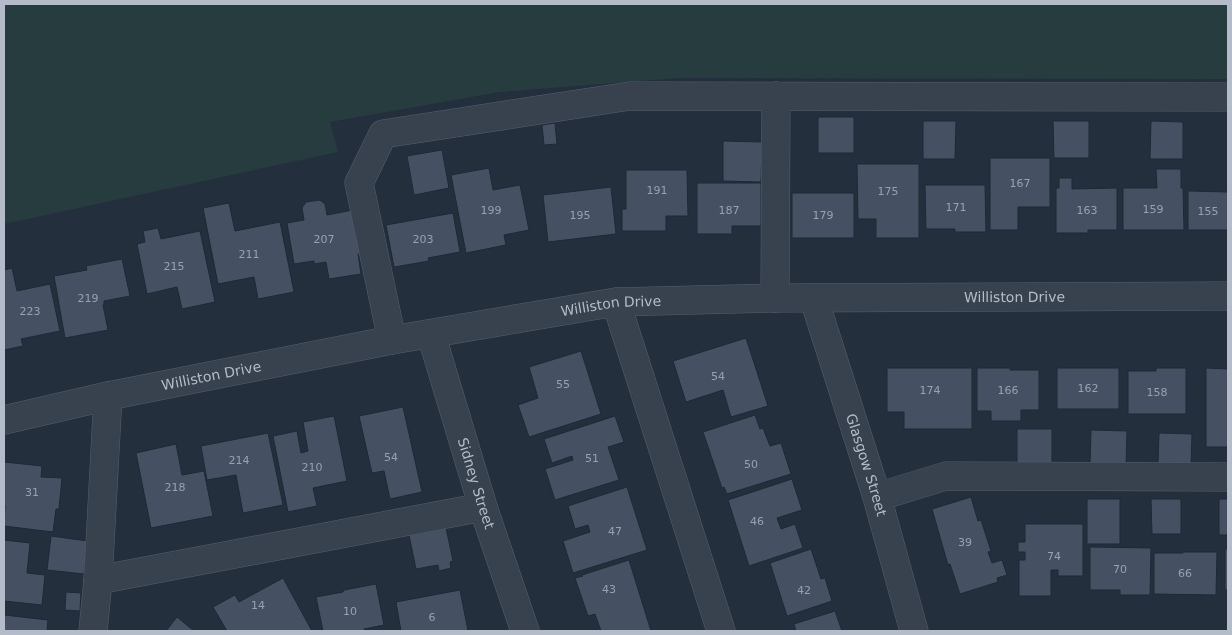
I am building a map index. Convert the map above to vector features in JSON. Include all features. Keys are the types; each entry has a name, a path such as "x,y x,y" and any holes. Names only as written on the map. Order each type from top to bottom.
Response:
{"street":[{"path":"392,340 358,183 383,134 630,96 1228,97"},
{"path":"775,298 776,96"},
{"name":"Williston Drive","path":"4,420 108,396 392,340 616,302 775,298 1228,296"},
{"name":"Glasgow Street","path":"814,299 877,497 914,631"},
{"path":"616,302 721,631"},
{"name":"Sidney Street","path":"431,334 483,507 524,631"},
{"path":"93,631 98,580 108,396"},
{"path":"877,497 946,476 1228,477"},
{"path":"98,580 483,507"}],"green space":[{"path":"4,4 1228,4 1228,79 679,78 500,92 330,122 338,152 4,224"}],"building":[{"path":"818,117 854,117 854,153 818,153"},
{"path":"923,121 956,121 955,159 923,159"},
{"path":"1053,121 1089,121 1089,158 1054,158"},
{"path":"1151,121 1183,122 1183,159 1150,159"},
{"path":"555,123 557,144 544,145 542,125"},
{"path":"723,141 762,142 761,182 723,181"},
{"path":"442,150 449,188 414,195 407,156"},
{"path":"990,158 1050,158 1050,207 1018,207 1018,230 990,230"},
{"path":"857,164 919,164 919,238 876,238 876,219 858,219"},
{"path":"489,168 493,190 520,185 529,230 504,235 506,245 466,253 451,175"},
{"path":"1156,169 1181,169 1184,230 1123,230 1123,188 1157,188"},
{"path":"626,170 687,170 688,216 666,216 666,231 622,231 622,209 626,209"},
{"path":"1059,178 1072,178 1072,189 1117,188 1117,230 1088,230 1088,233 1056,233 1056,188 1059,188"},
{"path":"697,183 761,183 761,226 732,226 732,234 697,234"},
{"path":"925,185 985,185 986,232 955,232 955,229 926,229"},
{"path":"611,187 616,234 548,242 543,195"},
{"path":"1188,191 1228,192 1228,230 1188,230"},
{"path":"792,193 854,193 854,238 792,238"},
{"path":"320,200 325,204 327,215 353,210 361,274 329,279 326,262 314,264 314,261 294,264 287,223 304,220 302,208 306,202"},
{"path":"229,203 235,231 280,222 294,292 258,299 254,277 218,284 203,208"},
{"path":"453,213 460,252 428,258 429,261 394,267 386,225"},
{"path":"158,228 161,239 200,231 215,302 182,309 177,287 147,294 137,244 145,242 143,231"},
{"path":"122,259 130,296 104,301 103,305 108,330 65,338 54,276 87,270 86,266"},
{"path":"12,268 17,291 50,284 60,331 21,339 23,346 4,350 4,270"},
{"path":"746,338 768,406 731,417 723,390 686,402 673,361"},
{"path":"581,351 601,414 529,437 518,405 538,398 529,367"},
{"path":"887,368 972,368 972,429 904,429 904,412 887,412"},
{"path":"977,368 1039,370 1039,410 1021,410 1021,421 991,421 991,411 977,411"},
{"path":"1057,368 1119,368 1119,409 1057,409"},
{"path":"1156,368 1186,368 1186,414 1128,414 1128,371 1156,371"},
{"path":"1206,368 1228,369 1228,447 1206,447"},
{"path":"403,407 422,492 390,499 384,471 372,473 359,416"},
{"path":"755,415 760,429 763,428 770,446 781,443 791,474 727,494 724,487 722,488 703,432"},
{"path":"334,416 347,481 313,488 317,506 288,512 273,436 297,431 301,453 308,451 303,422"},
{"path":"615,416 624,442 608,447 619,480 555,500 545,469 573,460 572,456 552,463 544,439"},
{"path":"1017,429 1052,429 1052,465 1017,465"},
{"path":"1091,430 1127,431 1126,466 1090,466"},
{"path":"268,433 283,505 243,513 236,475 207,480 201,446"},
{"path":"1159,433 1192,434 1191,465 1158,465"},
{"path":"176,444 182,475 204,471 213,516 151,528 136,453"},
{"path":"4,462 42,466 41,477 62,478 59,509 56,509 53,532 4,526"},
{"path":"792,479 802,510 777,518 781,529 795,524 803,548 749,566 728,500"},
{"path":"627,487 647,550 573,573 563,541 590,532 588,525 575,529 568,506"},
{"path":"971,497 978,521 981,520 991,551 988,552 992,563 1002,560 1007,575 997,578 998,582 960,594 950,564 948,565 932,509"},
{"path":"1087,499 1120,499 1120,544 1087,544"},
{"path":"1151,499 1181,499 1181,534 1152,534"},
{"path":"1219,499 1228,499 1228,535 1219,535"},
{"path":"1025,524 1083,524 1083,576 1058,576 1058,570 1051,570 1051,596 1019,596 1019,560 1025,560 1025,552 1018,552 1018,542 1025,542"},
{"path":"446,528 453,561 450,562 451,568 439,571 438,565 416,569 409,535"},
{"path":"51,536 88,541 84,574 47,570"},
{"path":"4,540 30,543 27,573 45,575 42,605 4,601"},
{"path":"1090,547 1151,548 1150,595 1120,595 1120,590 1090,590"},
{"path":"811,549 821,579 825,578 832,601 787,616 770,563"},
{"path":"1225,549 1228,549 1228,590 1225,590"},
{"path":"1217,552 1216,595 1154,594 1154,553"},
{"path":"629,560 651,631 601,631 595,614 588,616 575,578"},
{"path":"283,578 312,631 227,631 213,607 235,595 239,602"},
{"path":"376,584 384,625 364,629 365,631 323,631 316,597"},
{"path":"460,590 468,631 401,631 396,602"},
{"path":"66,592 81,593 80,611 65,610"},
{"path":"835,611 842,631 796,631 794,624"},
{"path":"4,615 48,620 47,631 4,631"},
{"path":"177,617 194,631 166,631"}]}
